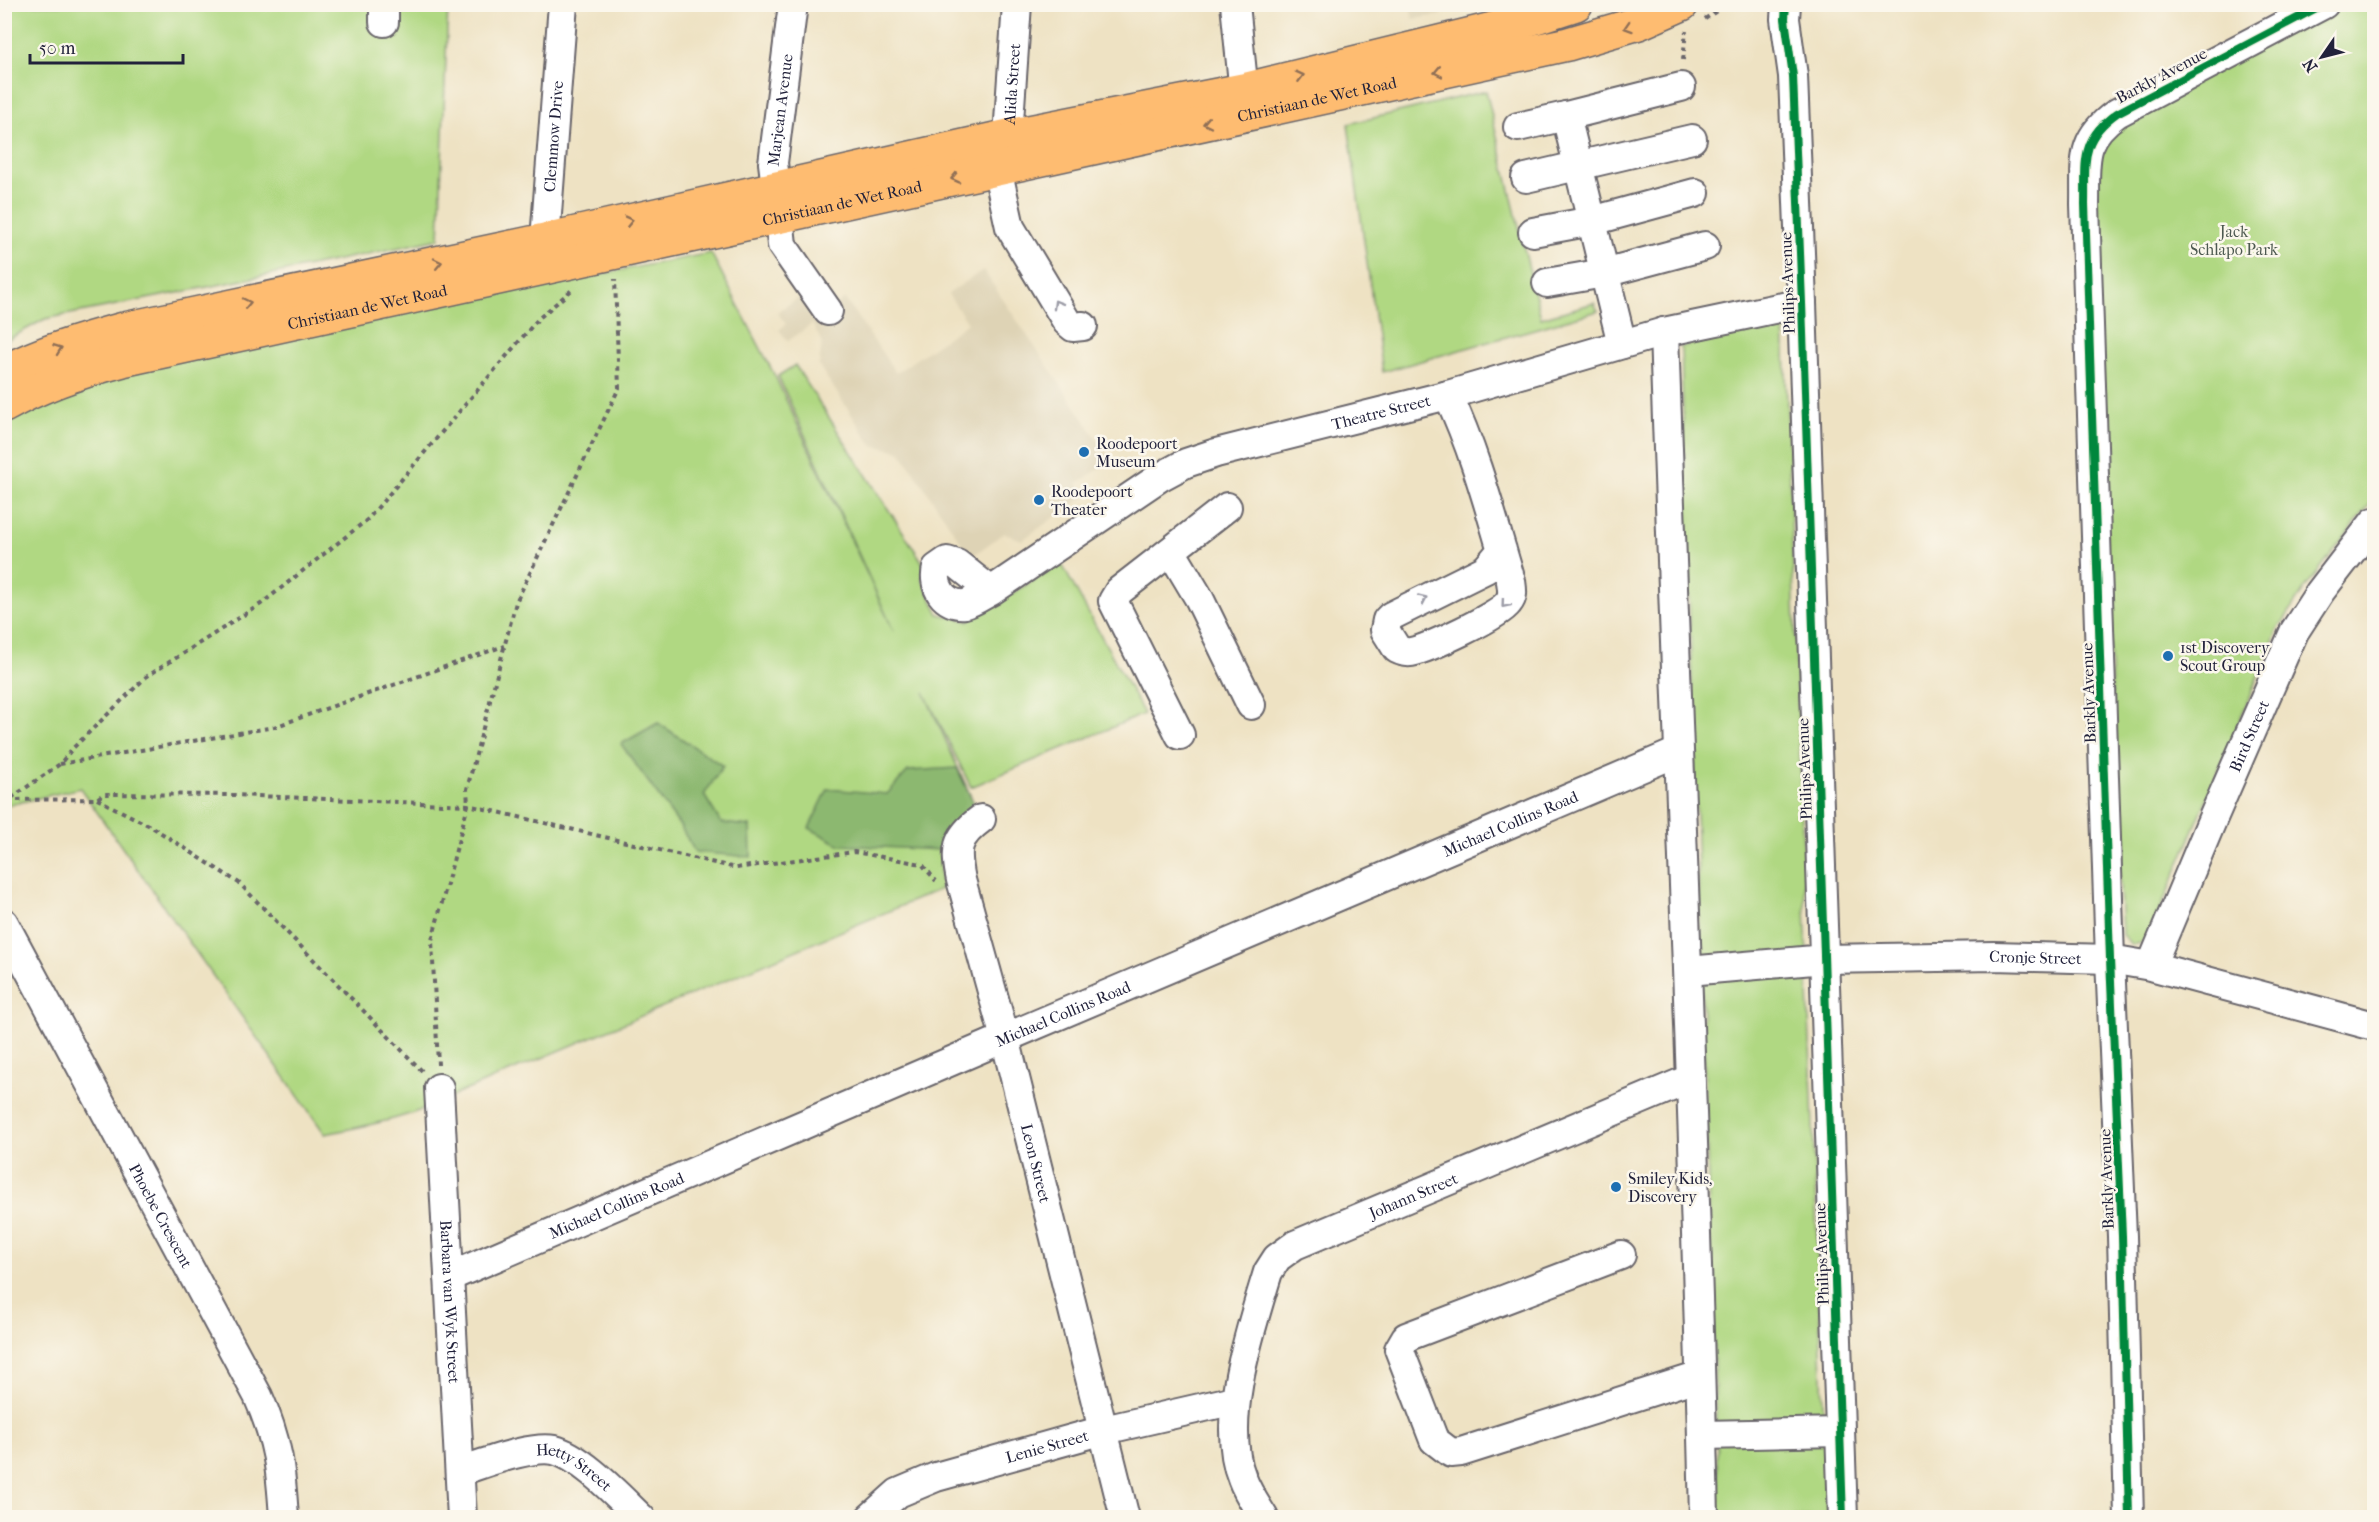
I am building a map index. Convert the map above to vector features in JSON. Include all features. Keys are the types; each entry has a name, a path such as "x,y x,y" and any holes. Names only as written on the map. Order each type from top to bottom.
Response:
{"main road":[{"name":"Christiaan de Wet Road","path":"1245,102 1576,4"},
{"name":"Christiaan de Wet Road","path":"4,372 65,346 124,329 545,254 780,206 1245,102 1568,44 1639,23 1692,17"},
{"name":"Christiaan de Wet Road","path":"4,406 27,393 68,376 111,363 545,254 614,254 780,206"}],"street":[{"name":"Clemmow Drive","path":"545,254 563,4"},
{"name":"Marjean Avenue","path":"793,4 773,163 780,206 782,245 828,311"},
{"name":"Alida Street","path":"1017,4 1007,156 1010,227 1067,322 1073,327 1083,326"},
{"path":"1235,4 1245,102"},
{"name":"Barkly Avenue","path":"2129,1518 2122,1236 2110,958 2085,204 2087,149 2097,132 2117,113 2324,4"},
{"name":"Philips Avenue","path":"1783,9 1792,76 1802,303 1843,1518"},
{"path":"1518,127 1566,116 1682,73"},
{"path":"1566,116 1622,344"},
{"path":"1526,178 1692,139"},
{"path":"1533,232 1592,221 1695,193"},
{"path":"1547,283 1604,273 1705,246"},
{"name":"Theatre Street","path":"991,591 1160,477 1186,463 1216,453 1448,395 1664,332 1802,303"},
{"path":"1664,332 1678,753 1689,970 1690,1079 1704,1518"},
{"path":"1448,395 1466,436 1502,550"},
{"path":"1180,735 1113,602 1119,591 1227,507"},
{"name":"Bird Street","path":"2151,966 2294,632 2320,592 2374,522"},
{"path":"1171,551 1199,598 1251,705"},
{"name":"Michael Collins Road","path":"448,1277 1678,753"},
{"name":"Leon Street","path":"981,819 968,829 959,842 957,859 1005,1038 1125,1518"},
{"name":"Phoebe Crescent","path":"4,923 258,1396 276,1441 281,1468 284,1518"},
{"name":"Cronje Street","path":"1689,970 1825,959 1994,956 2110,958 2151,966 2374,1026"},
{"name":"Johann Street","path":"1264,1518 1241,1476 1235,1452 1234,1400 1268,1272 1277,1258 1286,1251 1690,1079"},
{"name":"Barbara van Wyk Street","path":"439,1088 462,1518"},
{"path":"1621,1255 1406,1337 1399,1349 1434,1440 1451,1453 1461,1452 1700,1376"},
{"name":"Lenie Street","path":"870,1518 898,1493 936,1477 1104,1430 1234,1400"},
{"path":"1702,1435 1840,1432"},
{"name":"Hetty Street","path":"460,1471 538,1450 553,1450 577,1462 641,1518"}],"path":[{"path":"1682,73 1685,32 1692,17 1727,4"},
{"path":"439,1088 432,940 468,806 467,789 516,602 619,388 614,254"},
{"path":"6,802 60,764 72,749 146,677 261,604 368,519 538,319 580,283"},
{"path":"60,764 274,727 504,645"},
{"path":"97,799 103,794 235,795 468,806 736,868 854,852 922,864 941,887"},
{"path":"6,802 97,799 152,827 239,883 439,1088"}],"shaded area":[{"path":"1410,4 1452,5 1441,6 1441,15 1413,19"},
{"path":"983,270 1112,461 1077,483 1085,496 1022,540 1004,533 971,557 900,451 872,445 819,366 822,342 812,324 788,341 779,330 786,324 777,312 803,295 819,317 845,299 896,373 968,323 948,294"}],"green space":[{"path":"5,5 448,5 439,239 45,319 5,341"},
{"name":"Jack Schlapo Park","path":"2342,5 2374,5 2374,499 2305,588 2277,631 2147,941 2132,945 2122,935 2092,208 2104,133 2267,42"},
{"path":"1486,91 1541,318 1594,303 1598,311 1382,372 1348,124"},
{"path":"711,253 776,378 894,632 778,376 795,365 925,566 922,579 939,614 968,621 1061,563 1144,714 971,787 924,692 975,806 955,819 945,835 940,852 941,889 425,1109 325,1134 80,788 5,806 4,417 132,363"},
{"path":"1784,321 1827,1517 1719,1517 1681,347"},
{"path":"658,723 723,766 704,795 721,823 750,826 751,857 695,852 680,826 621,744"},
{"path":"957,768 975,806 941,850 840,845 809,828 828,789 887,794 908,771"}],"cycle path":[{"path":"1786,4 1785,19 1793,76 1802,303 1843,1518"},
{"path":"2129,1518 2122,1236 2110,959 2085,204 2087,153 2096,133 2117,113 2324,4"}],"place":[{"name":"Roodepoort Museum","path":"1084,452"},
{"name":"Roodepoort Theater","path":"1039,500"},
{"name":"1st Discovery Scout Group","path":"2168,656"},
{"name":"Smiley Kids, Discovery","path":"1616,1187"}]}
